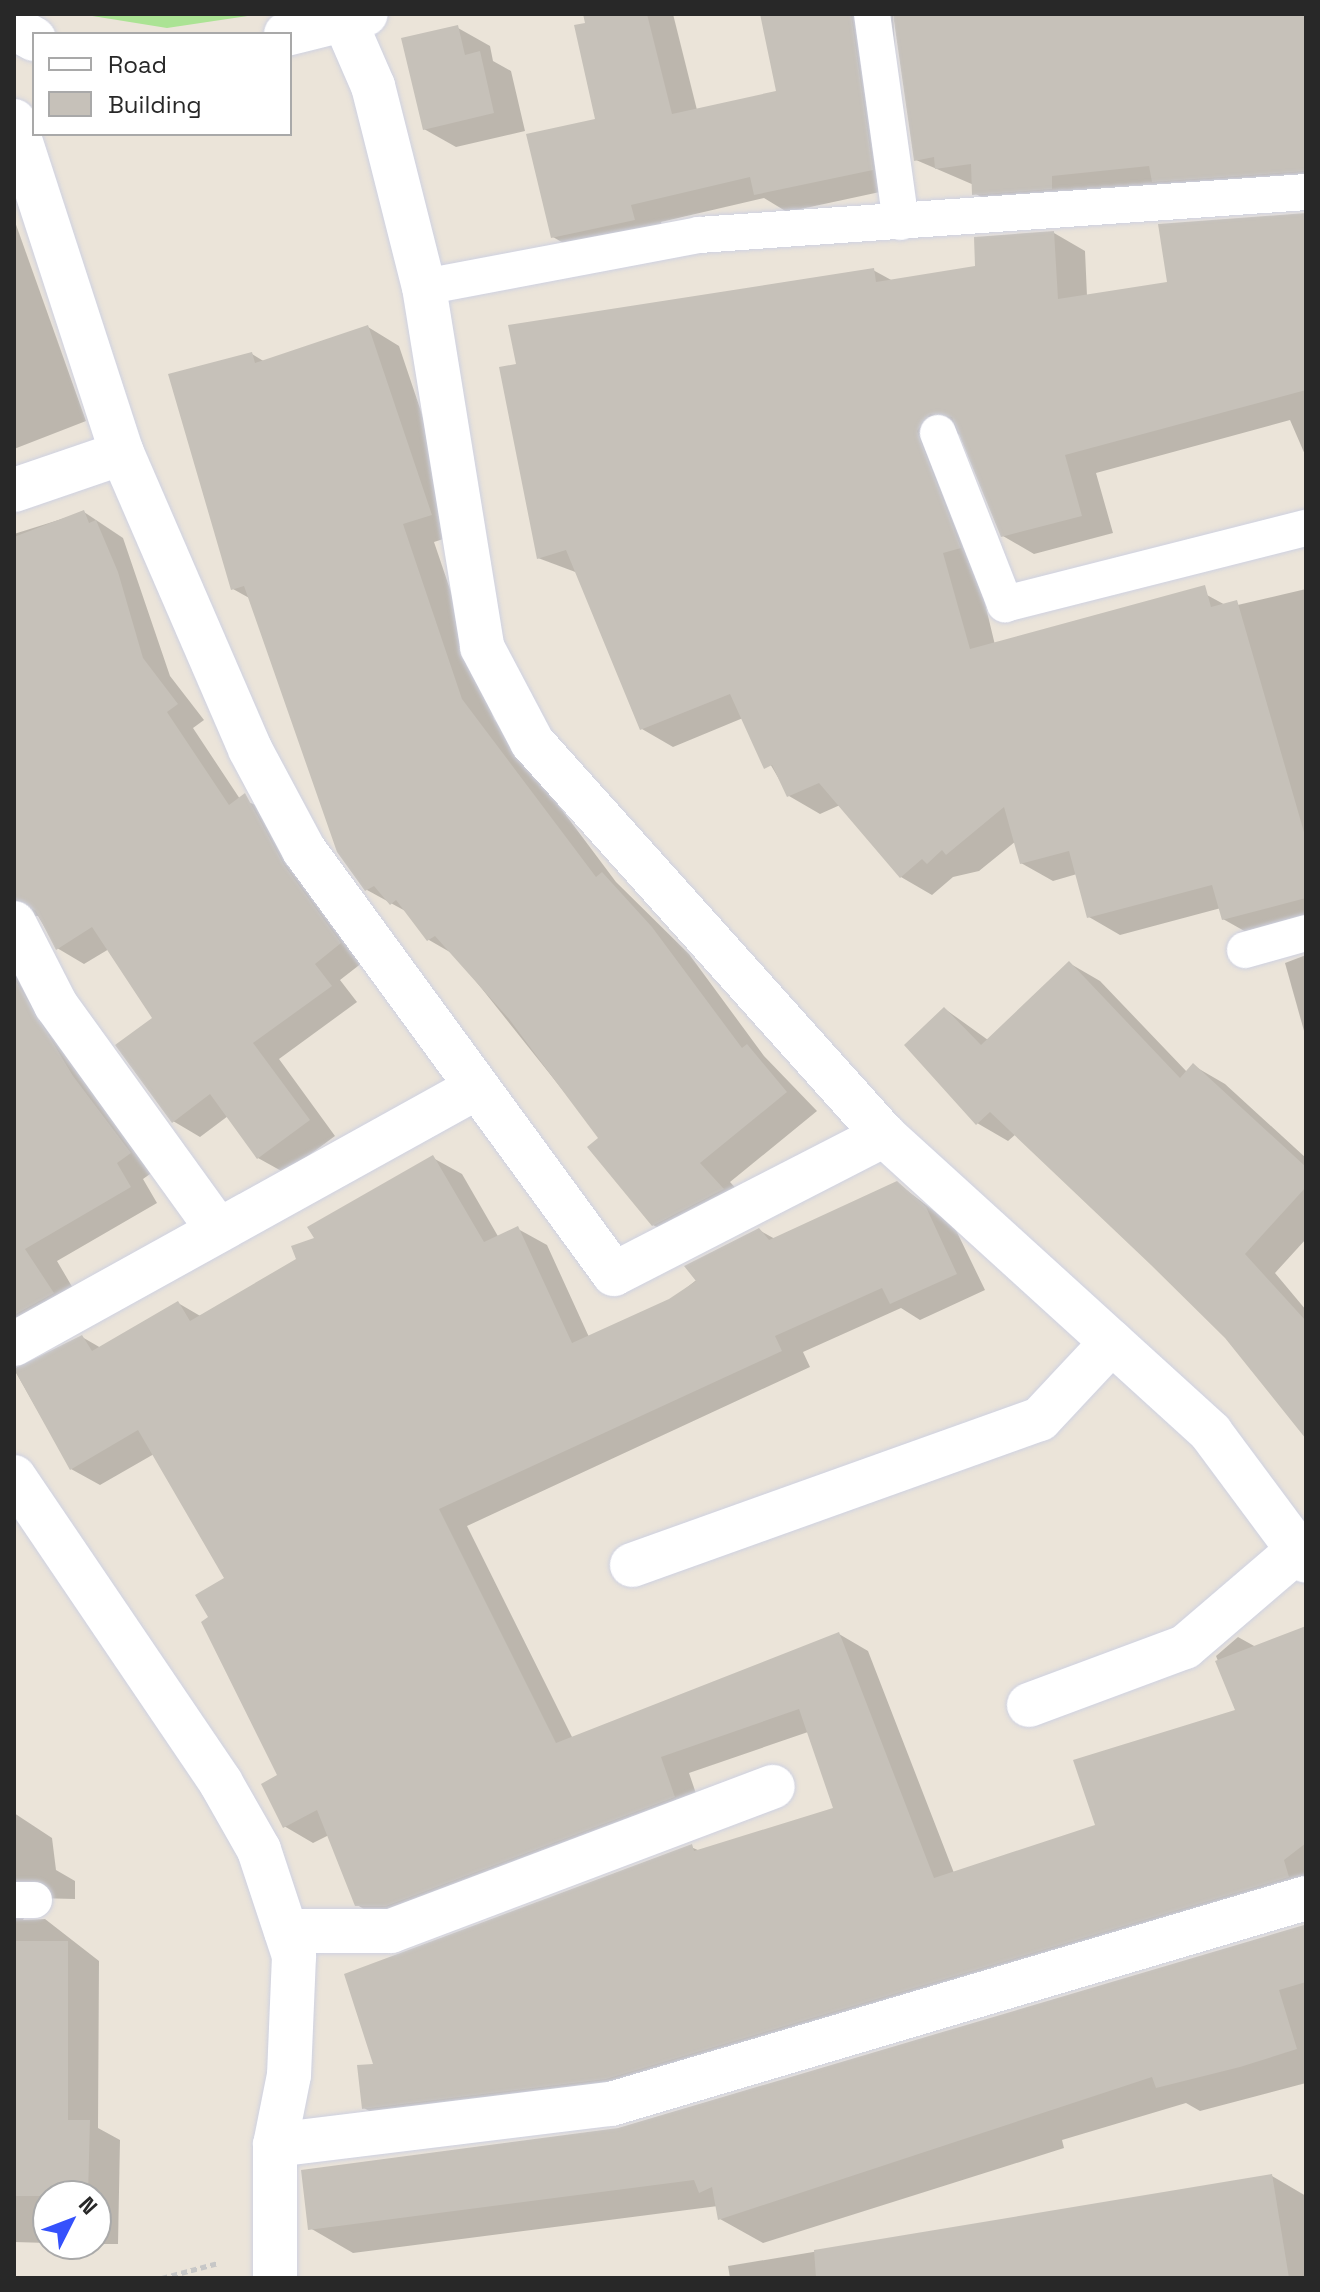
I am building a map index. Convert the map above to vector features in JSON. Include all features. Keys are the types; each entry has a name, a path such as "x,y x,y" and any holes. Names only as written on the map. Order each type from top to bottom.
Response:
{"street":[{"path":"292,33 356,19 424,287 482,647 532,742 884,1135 1211,1433 1302,1555 1185,1647 1029,1705"},
{"path":"14,28 32,38"},
{"path":"14,121 122,453 250,749 304,850 474,1089 614,1274 884,1135"},
{"path":"14,490 122,453"},
{"path":"14,923 56,1005 218,1230"},
{"path":"14,1344 474,1089"},
{"path":"632,1565 1040,1419 1112,1342"},
{"path":"14,1477 221,1783 259,1850 286,1931 294,1956 289,2075 275,2145 275,2278"},
{"path":"286,1931 391,1931 773,1787"},
{"path":"275,2145 611,2104 1306,1898"}],"lane":[{"path":"872,14 901,222"},
{"path":"424,287 699,235 1306,192"},
{"path":"938,433 1005,604 1306,528"},
{"path":"1245,950 1306,933"}],"path":[{"path":"162,2278 218,2265"}],"green space":[{"path":"80,14 261,14 167,28"}],"building":[{"path":"583,14 647,14 672,114 776,91 760,14 851,14 873,170 754,195 750,177 631,205 635,220 551,238 526,134 595,119 574,25 585,23"},
{"path":"893,14 1306,14 1306,171 1152,182 1149,166 1052,176 1052,189 972,195 971,164 935,169 934,157 914,161"},
{"path":"458,25 465,55 480,51 494,113 423,130 401,38"},
{"path":"1306,213 1306,390 1065,455 1082,516 1001,537 952,417 930,414 917,431 961,548 943,553 970,649 1205,585 1211,607 1237,600 1306,839 1306,898 1222,920 1212,885 1087,918 1069,851 1020,864 1004,807 946,855 942,850 927,864 922,859 900,878 819,783 787,797 772,765 764,769 730,694 640,730 566,550 537,559 499,367 516,364 508,325 874,268 876,282 975,266 974,237 1054,231 1058,299 1167,282 1158,224"},
{"path":"368,325 432,515 403,524 462,699 596,877 602,872 652,927 742,1048 747,1044 787,1092 700,1163 724,1189 652,1226 587,1147 598,1138 509,1019 435,936 427,941 396,900 390,905 374,886 365,891 337,852 244,586 231,590 168,374 252,352 255,363"},
{"path":"84,510 89,523 96,520 118,572 143,658 178,704 167,712 229,805 245,793 284,865 341,943 315,964 332,986 253,1043 310,1120 257,1159 210,1094 172,1123 115,1045 152,1018 92,927 56,950 36,911 14,898 14,537"},
{"path":"1069,961 1180,1078 1193,1063 1306,1167 1306,1187 1245,1254 1306,1321 1306,1439 1225,1338 1151,1265 990,1112 976,1125 904,1045 944,1007 981,1045"},
{"path":"14,978 73,1076 131,1153 117,1163 131,1187 25,1249 54,1293 14,1315"},
{"path":"433,1155 484,1242 518,1226 572,1343 669,1299 696,1281 684,1266 759,1228 769,1240 897,1181 926,1207 957,1274 890,1304 882,1288 775,1336 782,1351 439,1509 556,1743 839,1632 934,1878 1095,1825 1073,1760 1235,1710 1215,1661 1306,1626 1306,1843 1284,1860 1289,1877 606,2079 362,2109 357,2065 373,2064 344,1974 692,1844 694,1851 833,1808 799,1709 661,1757 675,1797 386,1906 355,1906 317,1810 283,1828 261,1784 277,1775 201,1622 208,1617 195,1595 224,1578 138,1430 70,1470 14,1369 82,1335 92,1351 178,1301 190,1321 296,1259 291,1246 314,1238 307,1227"},
{"path":"1304,1925 1306,1982 1279,1990 1297,2049 1240,2067 1156,2088 1152,2077 718,2220 712,2187 699,2193 694,2180 308,2230 301,2170 618,2128"},
{"path":"15,1941 68,1941 68,2120 90,2120 88,2180 32,2180 32,2196 14,2196"},
{"path":"1272,2174 1289,2278 816,2278 814,2250"}]}
